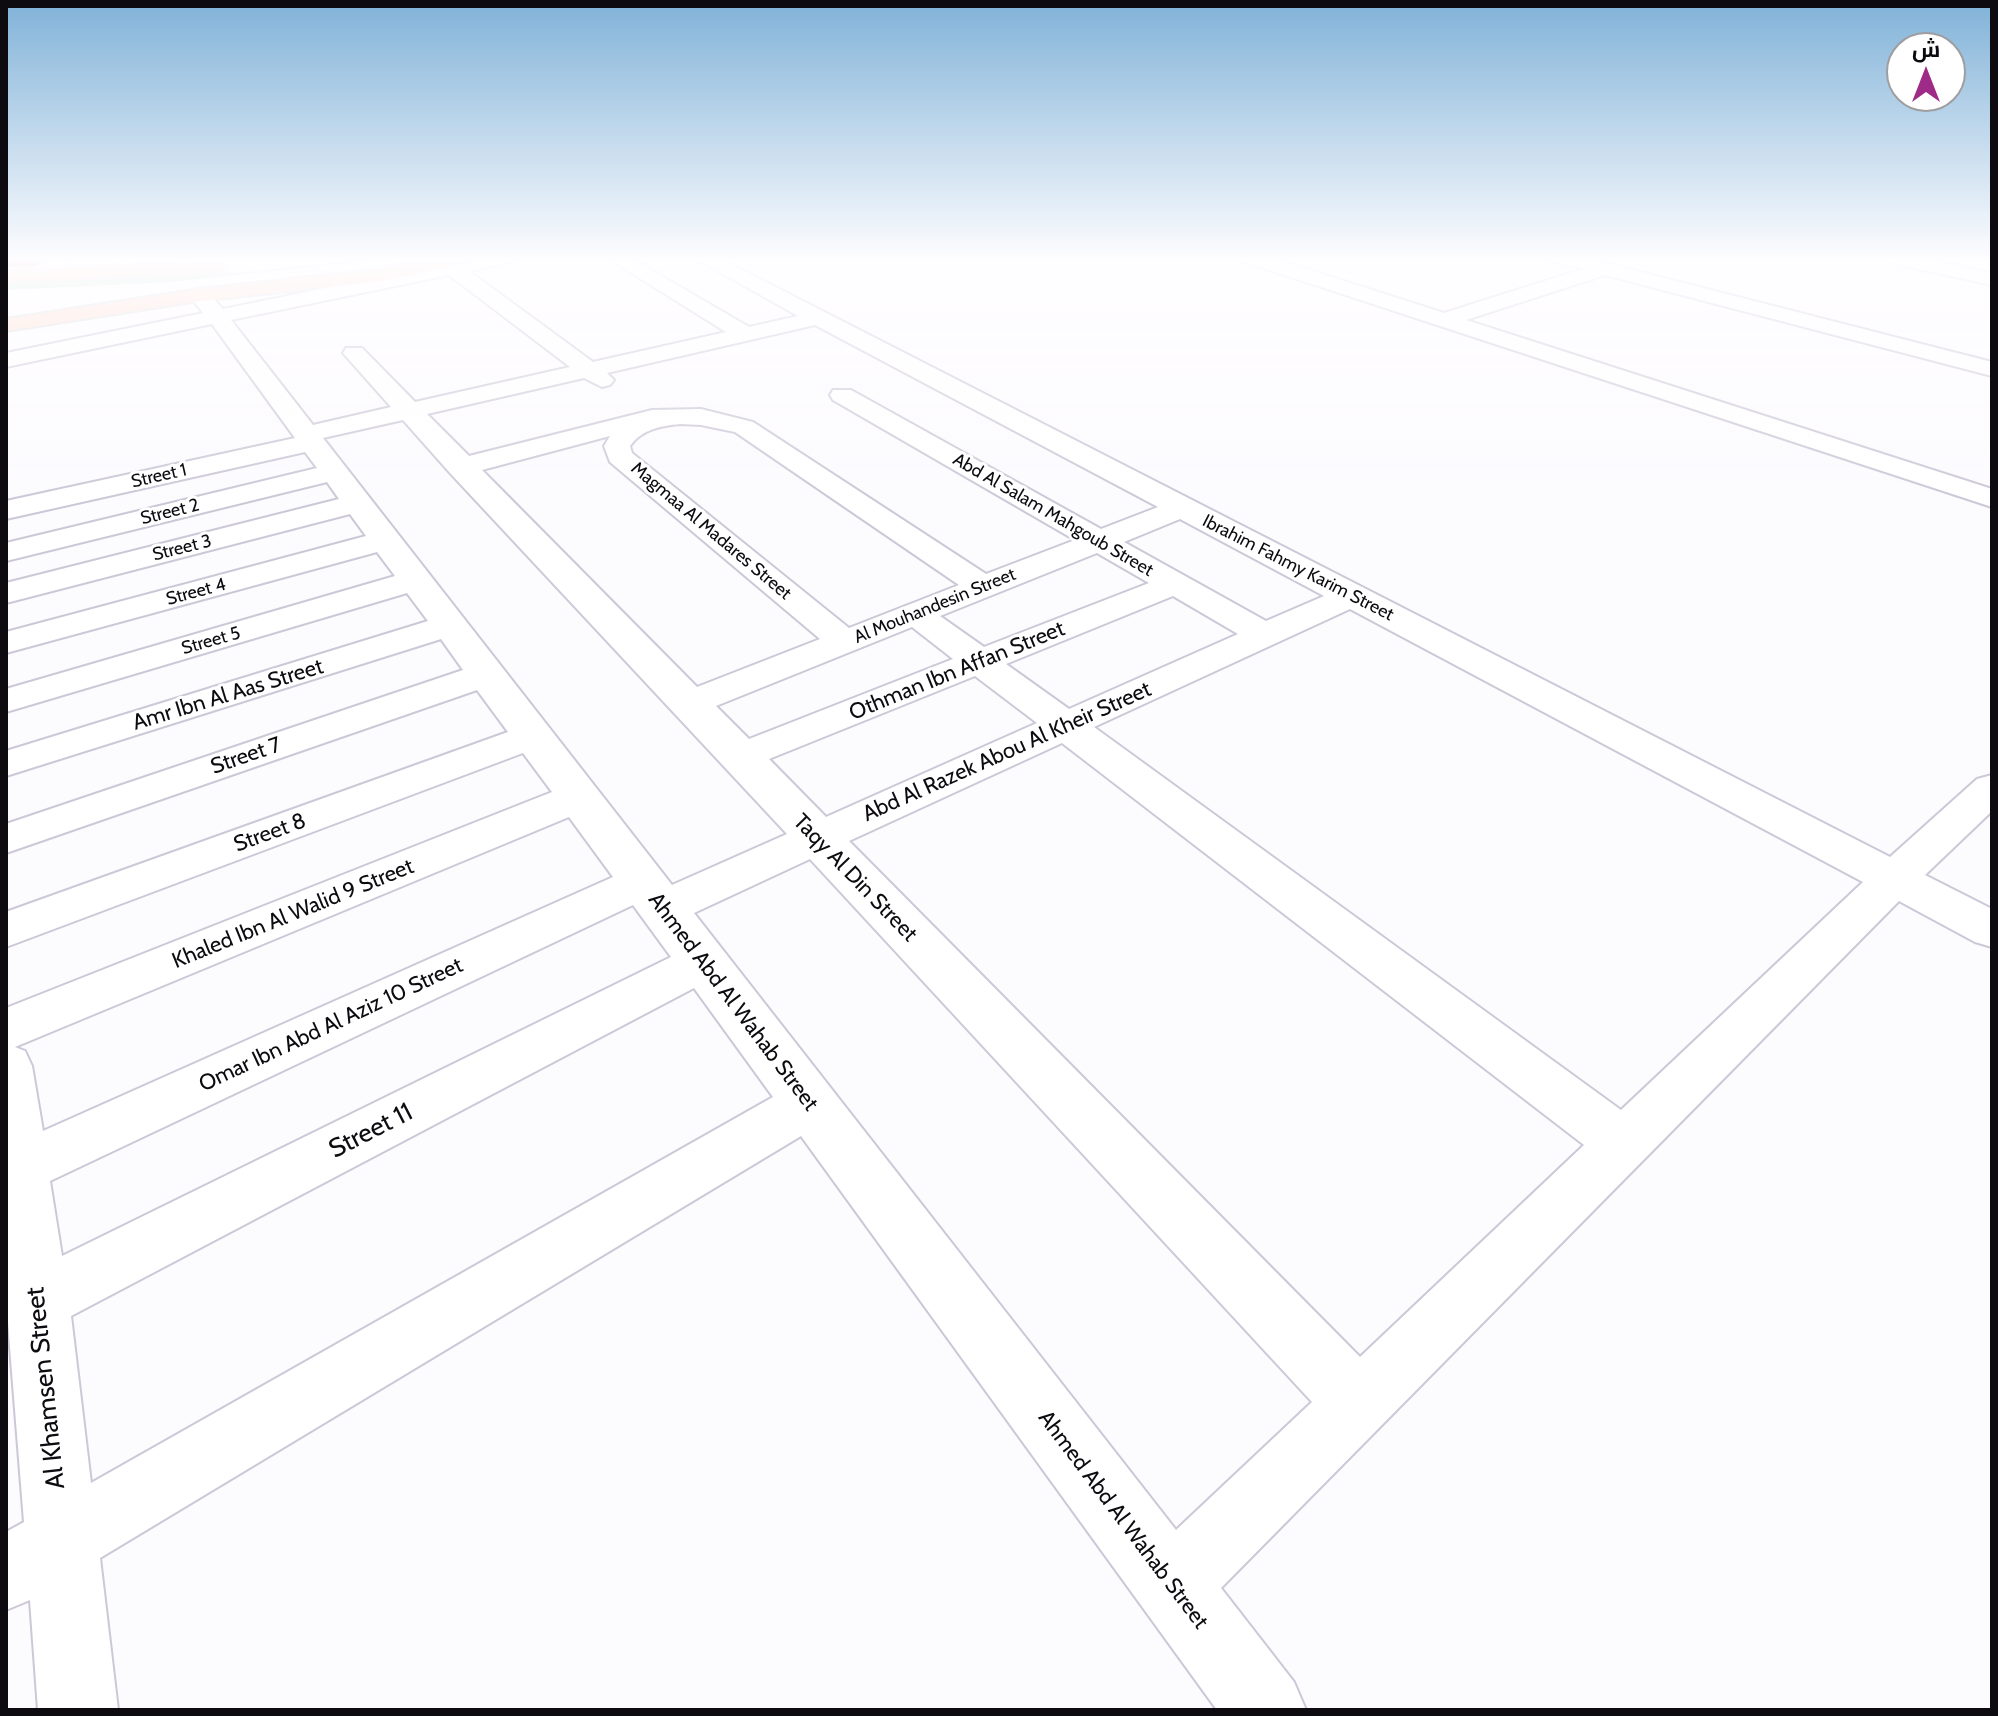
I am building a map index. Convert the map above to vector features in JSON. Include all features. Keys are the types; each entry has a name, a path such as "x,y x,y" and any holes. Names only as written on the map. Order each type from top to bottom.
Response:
{"street":[{"path":"6,360 118,337"},
{"name":"Ahmed Abd Al Wahab Street","path":"245,337 339,478 1266,1710"},
{"path":"547,337 634,404 705,416 744,427 983,587"},
{"path":"339,478 407,411 732,337"},
{"name":"Ibrahim Fahmy Karim Street","path":"854,337 1992,930"},
{"path":"1497,337 1992,498"},
{"path":"1868,337 1992,369"},
{"name":"Taqy Al Din Street","path":"354,353 1357,1402"},
{"name":"Abd Al Salam Mahgoub Street","path":"842,395 1265,635"},
{"path":"460,467 634,404"},
{"name":"Magmaa Al Madares Street","path":"634,404 617,446 620,456 845,642"},
{"name":"Street 1","path":"6,510 339,478"},
{"name":"Street 2","path":"6,552 339,478"},
{"name":"Street 3","path":"6,593 339,478"},
{"name":"Street 4","path":"6,643 339,478"},
{"name":"Al Mouhandesin Street","path":"688,704 1182,508"},
{"name":"Street 5","path":"6,701 416,580"},
{"name":"Othman Ibn Affan Street","path":"739,757 1175,584"},
{"name":"Abd Al Razek Abou Al Kheir Street","path":"653,895 817,838 1351,596"},
{"path":"916,614 1623,1143"},
{"name":"Amr Ibn Al Aas Street","path":"6,764 450,625"},
{"name":"Street 7","path":"6,839 487,674"},
{"name":"Street 8","path":"6,930 533,736"},
{"path":"1172,1585 1894,879 1992,788"},
{"name":"Khaled Ibn Al Walid 9 Street","path":"6,1030 579,797"},
{"name":"Omar Ibn Abd Al Aziz 10 Street","path":"14,1154 653,895"},
{"name":"Street 11","path":"28,1322 703,962"},
{"name":"Al Khamsen Street","path":"6,1066 28,1322 33,1557 78,1710"},
{"path":"33,1557 809,1103"}]}
